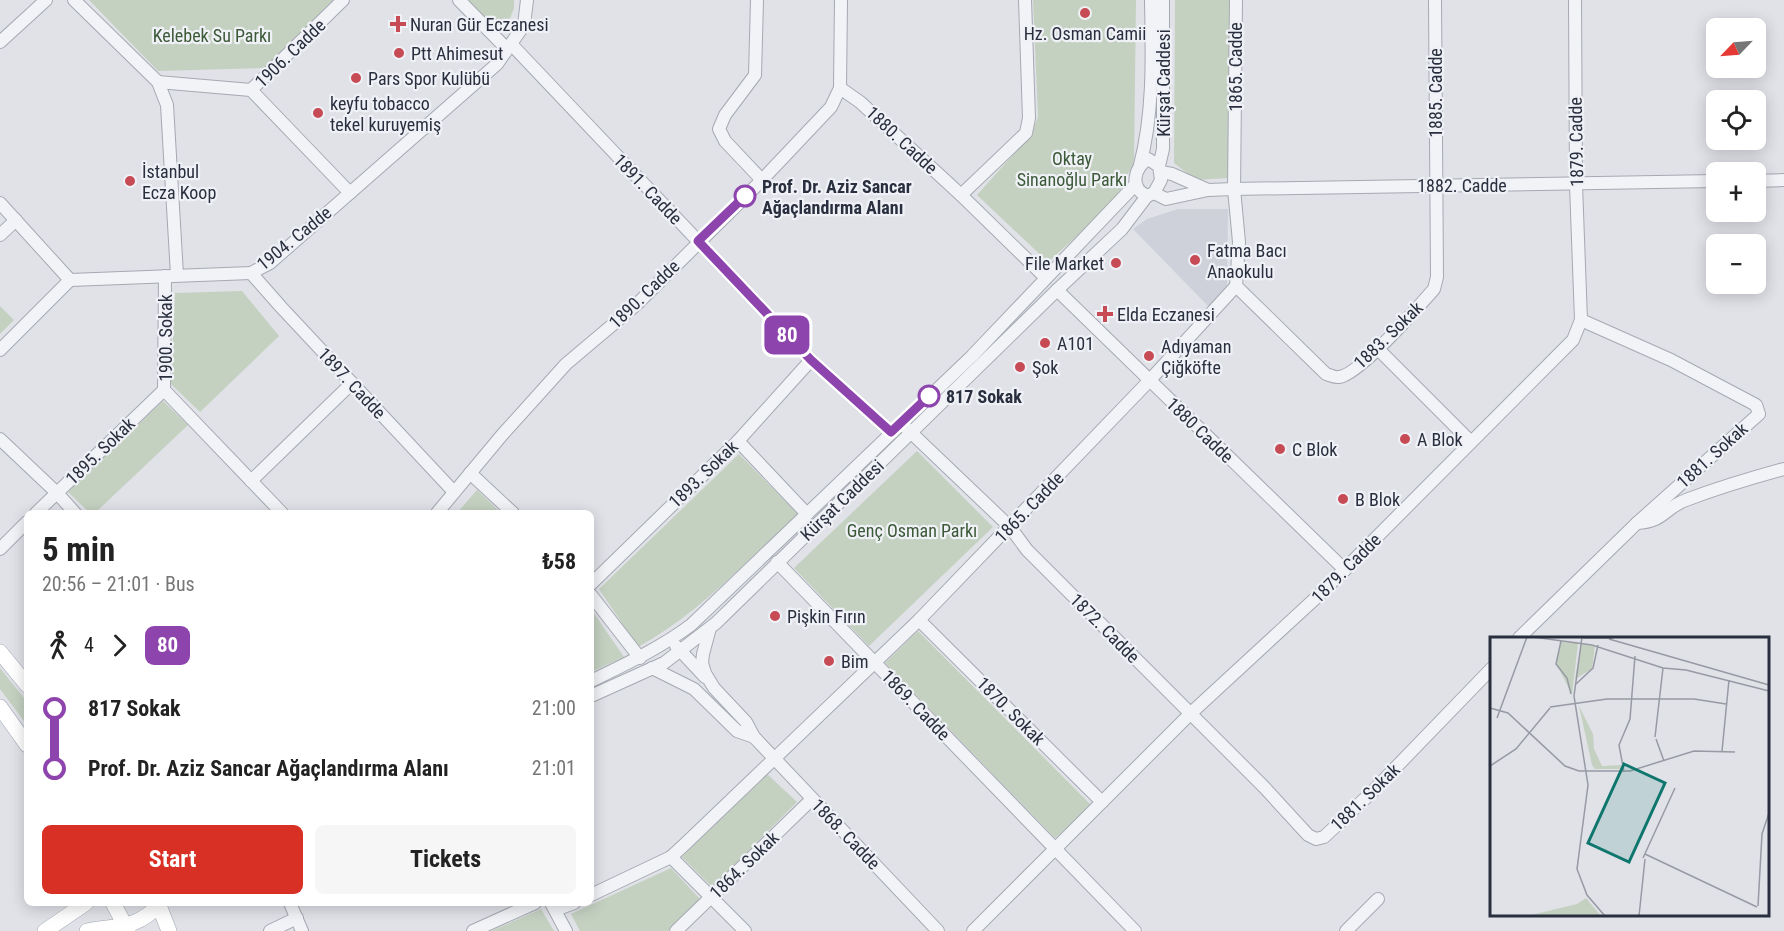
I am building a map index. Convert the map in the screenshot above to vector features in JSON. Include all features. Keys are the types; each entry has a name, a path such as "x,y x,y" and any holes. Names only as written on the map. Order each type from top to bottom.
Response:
{"main road":[{"path":"0,652 24,681"},
{"path":"0,707 24,741"},
{"path":"45,931 82,906"},
{"path":"115,906 127,929"},
{"path":"87,931 127,929 158,906"},
{"path":"161,906 169,931"}],"street":[{"path":"0,42 46,0"},
{"path":"74,0 158,82"},
{"name":"1906. Cadde","path":"158,82 251,90 343,0"},
{"path":"459,0 509,47"},
{"name":"1904. Cadde","path":"70,280 251,273 270,263 497,64 524,25 527,0"},
{"path":"757,0 755,75 725,116 719,129 725,141 762,180"},
{"path":"840,88 841,0"},
{"path":"961,195 1026,132 1029,118 1025,0"},
{"name":"Kürşat Caddesi","path":"1140,165 1150,103 1151,0"},
{"name":"Kürşat Caddesi","path":"1160,169 1163,149 1163,0"},
{"name":"1865. Cadde","path":"594,894 671,857 760,771 776,759 919,620 1010,527 1236,286 1239,242 1234,189 1236,0"},
{"name":"1885. Cadde","path":"1435,0 1435,185"},
{"name":"1879. Cadde","path":"973,931 1190,714 1345,570 1573,340 1581,320 1576,184 1575,0"},
{"name":"1891. Cadde","path":"509,47 811,360 891,432"},
{"name":"1900. Sokak","path":"158,82 167,105 171,276 164,390 251,481"},
{"name":"1890. Cadde","path":"439,510 566,364 636,304 762,180 831,107 840,88"},
{"name":"1880. Cadde","path":"840,88 860,102 961,195 1046,278"},
{"path":"251,90 350,193"},
{"path":"1148,159 1160,169 1161,180 1151,195 1140,193 1135,185 1140,165 1148,159"},
{"name":"1882. Cadde","path":"1160,169 1208,190"},
{"path":"1766,181 1784,180"},
{"name":"1882. Cadde","path":"1151,195 1166,199 1208,190 1234,189 1706,181"},
{"name":"Kürşat Caddesi","path":"594,680 640,658 691,625 972,356 1135,185"},
{"name":"1883. Sokak","path":"1236,286 1326,374 1339,378 1349,374 1378,349 1434,289 1437,277 1435,185"},
{"name":"Kürşat Caddesi","path":"594,695 668,660 710,628 1122,229 1151,195"},
{"path":"0,203 70,280 0,350"},
{"path":"0,235 16,220"},
{"name":"1897. Cadde","path":"251,273 454,492"},
{"name":"1880 Cadde","path":"1057,290 1345,570"},
{"name":"1881. Sokak","path":"1521,637 1637,523 1759,414 1756,405 1681,365 1581,320"},
{"path":"1378,349 1471,442"},
{"name":"1893. Sokak","path":"594,581 738,441 811,360"},
{"path":"279,510 251,481 352,383"},
{"name":"1895. Sokak","path":"39,510 164,390"},
{"name":"1872. Cadde","path":"901,423 1010,527 1027,550 1264,787 1308,835"},
{"path":"0,439 72,510"},
{"path":"738,441 807,514"},
{"path":"1637,523 1650,523 1684,500 1784,469"},
{"path":"470,473 510,510"},
{"path":"0,549 24,525"},
{"name":"1869. Cadde","path":"777,562 1135,931"},
{"path":"594,599 640,658"},
{"name":"1870. Sokak","path":"919,620 1102,802"},
{"path":"708,680 702,663 710,628"},
{"name":"1868. Cadde","path":"670,639 746,722 754,737 938,931"},
{"name":"1868. Cadde","path":"657,647 694,689 737,732 754,737"},
{"name":"1868. Cadde","path":"652,668 694,689"},
{"name":"1881. Sokak","path":"1308,835 1316,839 1324,837 1364,801 1490,669"},
{"name":"1864. Sokak","path":"676,931 812,799"},
{"path":"671,857 745,931"},
{"path":"1346,931 1378,899"},
{"path":"291,906 303,931"},
{"path":"473,931 528,906"},
{"path":"553,906 566,931"},
{"path":"270,931 297,918"}],"shaded area":[{"name":"Fatma Bacı Anaokulu","path":"1178,209 1228,209 1227,292 1210,308 1133,229 1147,219"}],"green space":[{"name":"Kelebek Su Parkı","path":"89,0 333,0 267,68 158,71"},
{"path":"463,0 514,0 514,8 506,29 489,24"},
{"name":"Oktay Sinanoğlu Parkı","path":"1033,0 1136,0 1134,161 1115,202 1048,262 977,195 1030,136 1038,117"},
{"path":"1175,0 1229,0 1229,178 1196,180 1174,163"},
{"path":"242,291 279,336 200,412 171,384 175,293"},
{"path":"0,306 14,320 0,334"},
{"path":"163,401 188,425 98,510 87,510 68,492"},
{"name":"Genç Osman Parkı","path":"917,451 993,527 869,646 794,568"},
{"path":"739,454 798,514 702,603 682,619 638,647 599,589"},
{"path":"477,490 498,510 460,510"},
{"path":"594,613 624,657 594,671"},
{"path":"918,631 1092,806 1055,838 885,663"},
{"path":"0,668 24,698 24,721 0,689"},
{"path":"766,773 797,802 712,887 682,857"},
{"path":"671,868 700,899 668,931 580,931 571,914 588,906 594,906 594,903"},
{"path":"541,909 554,931 491,931"}],"bus line":[{"name":"80","path":"745,196 698,241 811,360 891,432 929,396"}],"place":[{"name":"Hz. Osman Camii","path":"1085,13"},
{"name":"Nuran Gür Eczanesi","path":"398,24"},
{"name":"Ptt Ahimesut","path":"399,53"},
{"name":"Pars Spor Kulübü","path":"356,78"},
{"name":"keyfu tobacco tekel kuruyemiş","path":"318,113"},
{"name":"İstanbul Ecza Koop","path":"130,181"},
{"name":"Prof. Dr. Aziz Sancar Ağaçlandırma Alanı","path":"745,196"},
{"name":"Fatma Bacı Anaokulu","path":"1195,260"},
{"name":"File Market","path":"1116,263"},
{"name":"Elda Eczanesi","path":"1105,314"},
{"name":"A101","path":"1045,343"},
{"name":"Adıyaman Çiğköfte","path":"1149,356"},
{"name":"Şok","path":"1020,367"},
{"name":"817 Sokak","path":"929,396"},
{"name":"A Blok","path":"1405,439"},
{"name":"C Blok","path":"1280,449"},
{"name":"B Blok","path":"1343,499"},
{"name":"Pişkin Fırın","path":"775,616"},
{"name":"Bim","path":"829,661"}]}
